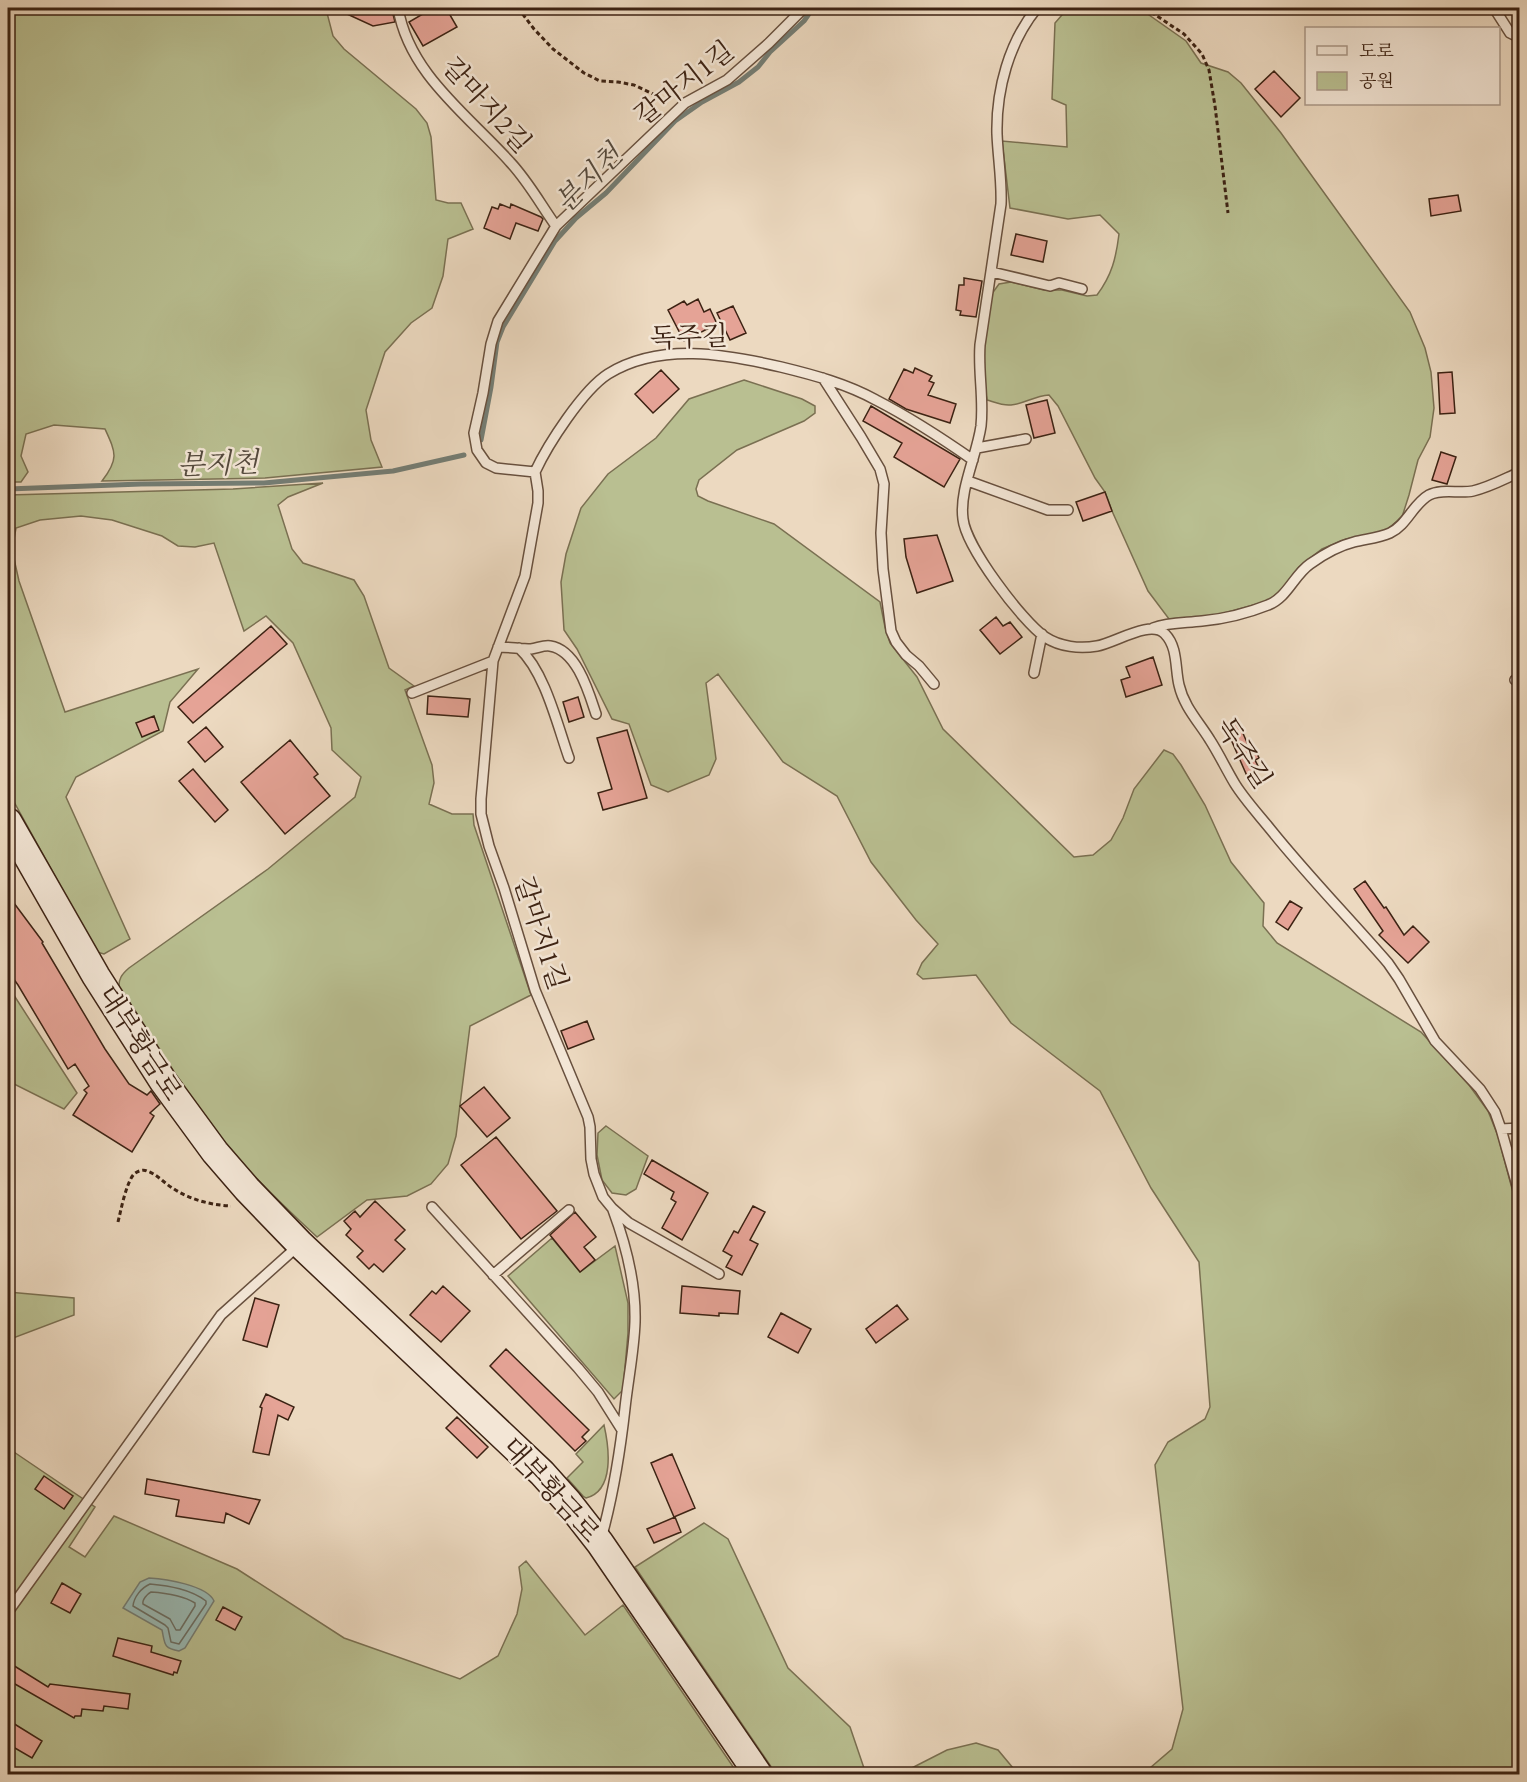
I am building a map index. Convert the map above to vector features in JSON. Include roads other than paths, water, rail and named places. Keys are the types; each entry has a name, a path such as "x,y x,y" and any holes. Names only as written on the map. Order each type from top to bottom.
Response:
{"main road":[{"name":"대부황금로","path":"8,822 96,976 163,1081 215,1152 300,1244 542,1473 568,1502 600,1543 758,1774"}],"lane":[{"name":"갈마지2길","path":"398,8 404,31 420,63 459,110 512,164 556,226"},
{"name":"갈마지1길","path":"719,1274 629,1223 603,1197 591,1159 588,1117 534,990 504,888 483,829 481,799 493,660 525,576 538,503 538,491 535,472 496,468 486,463 477,450 474,433 491,344 498,321 556,226 672,115 694,97 727,80 804,8"},
{"path":"1036,8 1020,31 1002,85 997,132 1002,186 1001,204 980,345 981,414 977,448 963,502 962,518 979,555 1005,594 1041,634 1059,644 1087,648 1101,646 1139,631 1173,622 1220,618 1270,605 1282,596 1306,566 1337,547 1390,533 1401,525 1428,495 1440,491 1453,493 1472,491 1493,485 1520,472"},
{"path":"1494,8 1510,33 1520,38"},
{"path":"992,272 1050,286 1059,283 1082,289"},
{"name":"독주길","path":"535,472 565,423 593,385 607,374 626,364 653,357 707,353 744,358 823,378 877,400 973,460"},
{"path":"823,378 880,469 884,484 881,533 883,569 891,631 906,655 934,684"},
{"path":"977,448 1026,439"},
{"path":"968,481 1048,510 1068,510"},
{"name":"독주길","path":"1150,629 1164,632 1173,645 1183,698 1236,786 1311,878 1388,963 1436,1041 1487,1099 1501,1129 1520,1196"},
{"path":"1035,674 1041,634"},
{"path":"498,647 532,649 551,646 561,650 578,670 596,714"},
{"path":"519,648 527,655 541,678 569,758"},
{"path":"412,693 493,660"},
{"path":"1501,1129 1520,1128"},
{"path":"432,1207 591,1384 622,1430"},
{"name":"갈마지1길","path":"600,1543 613,1495 634,1333 635,1306 627,1258 612,1208"},
{"path":"494,1275 569,1210"},
{"path":"8,1612 221,1315 300,1244"}],"water":[{"path":"149,1578 175,1581 195,1587 210,1595 214,1601 185,1648 179,1651 166,1645 162,1630 123,1608 140,1582"}],"waterway":[{"name":"분지천","path":"481,440 497,342 503,327 555,241 576,218 606,193 675,121 702,102 739,82 758,67 770,52 804,21 813,8"},
{"name":"분지천","path":"8,489 141,484 264,483 393,471 464,455"}]}
